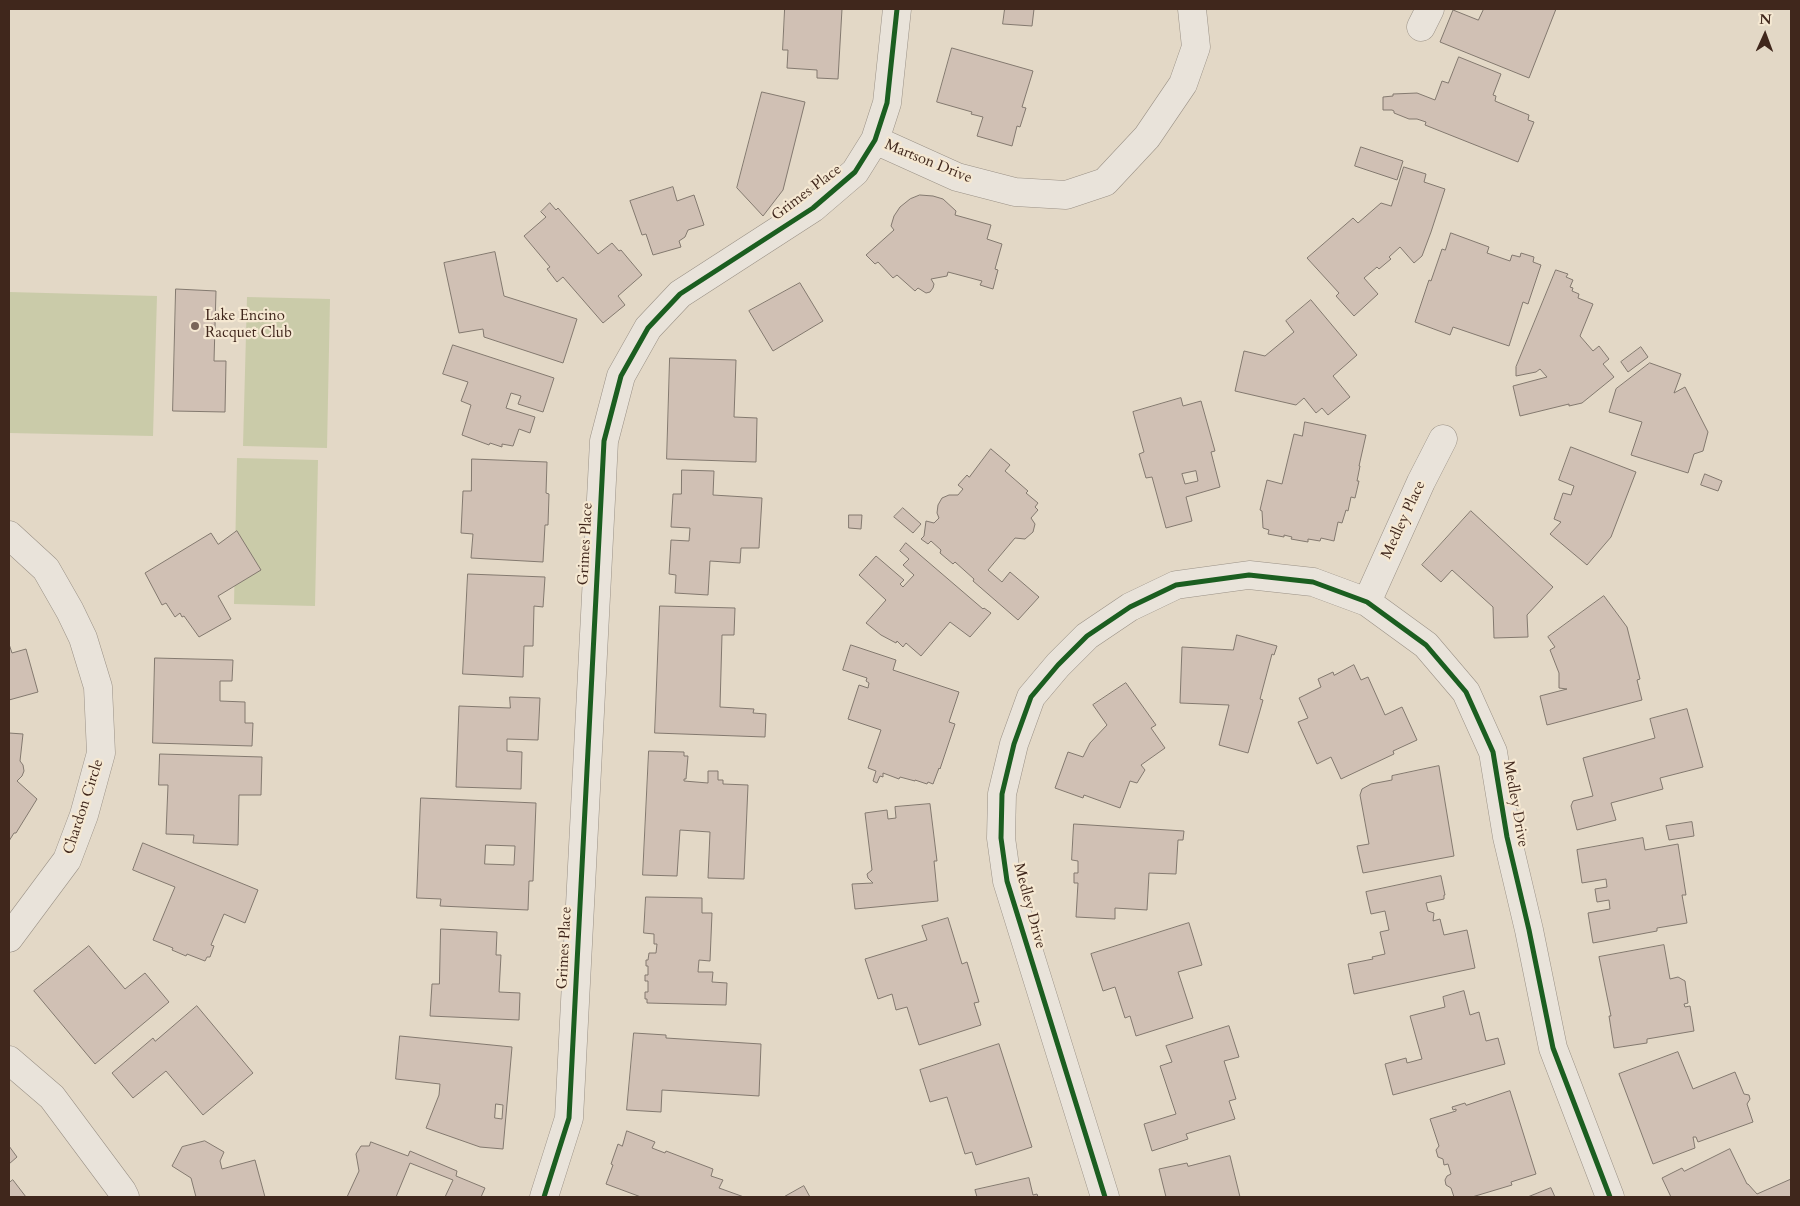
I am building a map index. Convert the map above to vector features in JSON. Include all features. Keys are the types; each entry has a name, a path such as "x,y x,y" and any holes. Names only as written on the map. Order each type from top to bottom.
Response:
{"street":[{"name":"Grimes Place","path":"544,1197 568,1118 604,441 621,376 648,328 680,294 813,208 855,172 875,140 887,103 896,9"},
{"name":"Martson Drive","path":"875,140 958,177 1015,192 1066,194 1104,182 1147,137 1183,84 1196,47 1192,9"},
{"name":"Medley Place","path":"1367,602 1417,491 1443,439"},
{"name":"Chardon Circle","path":"9,535 46,569 83,638 98,687 101,752 84,815 67,860 9,938"},
{"name":"Medley Drive","path":"1105,1197 1006,881 1001,838 1002,794 1014,744 1031,697 1058,665 1087,636 1130,607 1176,585 1249,575 1312,582 1367,602 1426,645 1466,692 1493,752 1507,837 1529,930 1553,1048 1610,1197"},
{"path":"9,1060 52,1097 122,1190 125,1197"}],"green space":[{"path":"9,292 157,296 153,436 9,433"},
{"path":"247,297 330,299 327,448 243,446"},
{"path":"237,458 318,460 315,606 234,604"}],"building":[{"path":"785,9 842,9 838,79 817,78 817,70 787,68 788,50 783,50"},
{"path":"1005,9 1034,9 1032,26 1003,24"},
{"path":"1484,9 1556,9 1529,78 1440,42 1453,10 1478,20"},
{"path":"952,48 1033,71 1022,107 1026,108 1020,127 1017,126 1012,146 977,136 983,117 937,102"},
{"path":"1459,57 1501,74 1493,95 1496,96 1495,101 1529,115 1528,120 1534,122 1518,162 1425,125 1426,122 1409,119 1394,113 1392,110 1383,110 1383,97 1393,96 1393,94 1417,93 1435,100 1442,81 1448,83"},
{"path":"762,92 805,102 783,190 763,216 737,188"},
{"path":"1361,147 1403,161 1397,180 1355,166"},
{"path":"1404,167 1426,174 1424,182 1445,189 1431,232 1422,256 1414,263 1400,247 1389,257 1391,259 1379,269 1377,267 1364,278 1378,294 1354,316 1336,296 1339,293 1307,258 1353,218 1358,223 1381,203 1391,206"},
{"path":"673,187 677,201 694,195 704,225 688,230 685,237 679,241 681,247 653,255 646,234 642,235 630,201"},
{"path":"920,195 943,199 956,211 955,215 991,225 987,239 1002,244 995,269 998,270 993,289 980,285 982,281 948,272 947,276 931,279 934,284 930,292 926,293 918,288 915,291 897,275 893,278 878,262 875,264 866,255 894,230 891,226 894,216 900,207 910,199"},
{"path":"550,203 556,210 558,208 598,254 612,243 619,251 621,250 642,275 618,296 625,305 603,323 563,277 557,282 547,269 550,267 524,236 546,217 541,212"},
{"path":"1451,233 1489,247 1487,253 1510,261 1512,255 1520,257 1521,253 1534,257 1533,262 1541,265 1528,304 1523,302 1509,346 1453,327 1450,335 1415,322 1429,280 1431,281 1442,249 1445,250"},
{"path":"495,252 504,296 577,319 563,363 484,337 483,329 459,333 444,263"},
{"path":"1556,270 1568,274 1566,277 1573,280 1570,287 1573,288 1572,291 1579,294 1578,298 1593,304 1580,336 1593,351 1599,346 1609,359 1603,364 1614,377 1582,403 1569,406 1569,404 1520,416 1513,386 1547,377 1540,369 1536,372 1516,376 1516,367"},
{"path":"800,283 823,321 773,351 749,311"},
{"name":"Lake Encino Racquet Club","path":"176,289 216,291 214,361 226,361 225,412 173,411"},
{"path":"1311,300 1357,355 1333,376 1350,397 1328,415 1322,408 1316,413 1304,398 1296,405 1235,391 1244,351 1265,356 1294,332 1286,321"},
{"path":"453,345 554,378 543,412 518,404 521,396 511,393 506,408 535,417 530,433 519,429 513,446 502,444 502,447 490,443 489,445 462,435 471,405 461,401 468,382 443,374"},
{"path":"1641,347 1648,357 1628,372 1621,362"},
{"path":"670,358 736,360 734,417 757,418 756,462 667,459"},
{"path":"1650,363 1681,374 1674,393 1685,387 1708,432 1703,451 1694,454 1688,473 1631,455 1642,422 1609,412 1616,389"},
{"path":"1181,398 1183,406 1201,401 1215,451 1211,452 1220,487 1186,497 1192,521 1166,528 1152,477 1146,478 1139,454 1144,452 1133,412","holes":["1196,471 1198,481 1185,484 1182,474"]},
{"path":"1305,422 1366,435 1359,466 1357,481 1359,481 1355,498 1351,497 1348,511 1346,510 1342,523 1338,522 1334,541 1321,538 1320,541 1308,539 1308,542 1291,539 1292,537 1284,535 1284,537 1268,534 1269,530 1263,528 1262,511 1260,510 1267,480 1282,484 1294,434 1302,436"},
{"path":"1571,447 1636,472 1611,537 1587,565 1550,534 1561,522 1554,519 1563,493 1571,495 1574,486 1559,480"},
{"path":"991,449 1010,465 1005,471 1028,491 1026,493 1038,503 1035,507 1038,510 1031,518 1035,524 1033,532 1025,539 1015,538 988,570 1002,582 1010,572 1039,597 1018,620 973,581 974,579 955,562 953,564 940,553 941,550 931,541 928,544 921,539 924,536 926,521 934,523 939,518 937,513 938,505 942,498 949,495 958,495 963,489 958,485 967,475 969,477"},
{"path":"472,459 547,462 548,525 545,525 543,562 471,558 473,534 461,533 463,491 471,491"},
{"path":"682,470 714,471 713,495 762,498 759,548 741,548 740,563 710,561 708,595 675,593 676,575 669,574 671,540 689,541 690,528 671,527 673,494 681,494"},
{"path":"1705,474 1722,481 1718,491 1701,485"},
{"path":"903,508 921,524 913,533 894,517"},
{"path":"1471,511 1553,587 1527,615 1528,637 1494,638 1493,607 1452,570 1441,582 1422,565"},
{"path":"849,515 862,515 861,529 849,528"},
{"path":"237,531 261,570 218,596 231,619 199,637 184,616 182,617 180,613 175,617 166,603 162,605 145,573 211,533 218,544"},
{"path":"906,543 983,609 991,613 970,637 950,622 921,656 906,643 903,647 897,641 896,643 881,635 866,623 886,600 859,575 876,556 904,580 900,584 903,587 914,575 903,565 909,559 900,551"},
{"path":"468,574 545,577 543,607 534,606 533,646 524,646 523,677 463,674"},
{"path":"1604,596 1627,627 1640,679 1637,680 1642,700 1547,725 1540,696 1567,689 1559,688 1559,673 1550,650 1555,647 1548,637"},
{"path":"660,606 735,608 734,635 722,635 720,707 754,709 753,713 766,714 765,737 655,733"},
{"path":"1237,635 1277,646 1274,655 1272,654 1260,699 1263,700 1248,753 1219,745 1229,705 1180,703 1182,647 1233,650"},
{"path":"9,644 12,653 26,649 38,692 9,700"},
{"path":"851,645 896,660 893,670 959,692 949,722 955,724 933,784 900,777 899,779 883,773 883,777 880,776 877,783 873,781 876,771 868,768 881,730 848,719 859,685 868,688 869,683 866,681 867,678 843,670"},
{"path":"155,658 233,660 232,681 220,681 220,701 245,702 245,723 253,723 252,746 153,743"},
{"path":"1354,665 1361,680 1368,677 1385,715 1402,707 1417,740 1393,751 1394,754 1341,779 1331,757 1317,764 1298,722 1308,718 1299,698 1321,687 1318,679 1333,672 1334,675"},
{"path":"1126,683 1156,725 1151,728 1165,748 1141,765 1145,770 1137,783 1130,781 1120,808 1084,795 1083,798 1055,788 1068,752 1083,757 1090,743 1107,725 1093,705"},
{"path":"510,697 540,698 538,740 507,739 507,751 522,752 521,789 456,787 459,706 510,708"},
{"path":"1687,709 1703,767 1660,778 1663,789 1611,803 1616,820 1577,830 1571,806 1573,801 1593,796 1583,758 1655,738 1650,719"},
{"path":"9,733 23,734 20,761 24,771 17,781 37,799 9,841"},
{"path":"649,751 684,752 684,756 688,756 686,779 684,781 708,783 708,771 718,771 718,780 723,780 723,784 748,785 744,879 708,878 710,832 680,830 677,876 643,875"},
{"path":"160,754 262,757 261,795 239,795 238,845 193,843 194,835 166,834 168,785 159,785"},
{"path":"1439,766 1454,856 1363,873 1357,846 1369,844 1360,795 1362,789 1371,784 1392,780 1392,776"},
{"path":"421,798 536,803 533,881 529,881 528,910 440,906 441,899 417,898","holes":["486,845 515,846 514,865 485,864"]},
{"path":"930,804 937,861 934,861 938,901 855,909 852,884 873,883 867,874 872,870 865,813 887,810 888,819 896,818 895,807"},
{"path":"1692,822 1694,836 1669,840 1666,826"},
{"path":"1074,824 1184,831 1183,840 1178,840 1176,874 1149,873 1147,910 1115,908 1115,919 1076,917 1078,883 1074,883 1074,873 1078,873 1078,861 1072,860"},
{"path":"1643,838 1645,850 1678,844 1686,895 1682,895 1687,923 1657,928 1657,931 1593,943 1588,913 1610,909 1609,900 1597,902 1595,889 1607,887 1606,879 1582,883 1577,850"},
{"path":"143,843 258,890 245,923 224,914 211,945 214,946 210,957 207,957 205,961 187,954 186,956 172,950 173,948 153,940 175,887 133,870"},
{"path":"1441,876 1445,895 1444,899 1426,903 1428,911 1434,913 1433,921 1440,919 1444,935 1467,930 1475,968 1354,994 1348,964 1373,959 1372,957 1385,954 1380,932 1389,930 1385,911 1371,914 1366,892"},
{"path":"646,897 702,898 702,913 712,913 710,961 699,960 698,972 713,972 712,982 727,983 726,1005 647,1003 647,999 645,999 645,992 648,992 648,981 645,981 645,975 648,975 646,960 648,960 649,953 656,953 657,944 654,944 654,934 644,933"},
{"path":"948,918 962,964 967,962 979,1002 974,1003 981,1025 919,1045 907,1007 896,1010 892,994 878,999 865,959 927,940 922,926"},
{"path":"1189,923 1202,965 1178,972 1193,1018 1136,1036 1130,1016 1125,1018 1115,987 1103,991 1091,954"},
{"path":"441,929 497,932 496,955 501,955 499,992 520,993 519,1020 430,1016 432,984 439,984"},
{"path":"1664,945 1670,979 1678,977 1685,981 1688,1003 1684,1004 1685,1007 1690,1006 1694,1031 1647,1039 1647,1043 1614,1048 1609,1016 1611,1016 1599,957"},
{"path":"89,946 125,989 145,973 169,1002 95,1064 34,991"},
{"path":"1464,991 1470,1015 1479,1012 1486,1041 1498,1038 1505,1064 1393,1095 1385,1064 1406,1058 1407,1063 1422,1059 1410,1016 1445,1007 1443,997"},
{"path":"197,1006 253,1073 203,1115 166,1071 133,1098 112,1073 153,1038 155,1041"},
{"path":"1229,1026 1239,1057 1224,1061 1236,1099 1229,1101 1235,1119 1186,1134 1188,1139 1152,1151 1144,1124 1176,1114 1160,1066 1172,1062 1166,1046"},
{"path":"634,1033 666,1035 666,1038 761,1044 759,1096 662,1090 661,1112 627,1110"},
{"path":"400,1036 512,1047 503,1149 480,1147 426,1128 439,1095 440,1084 396,1079","holes":["496,1104 503,1105 502,1119 495,1118"]},
{"path":"999,1044 1032,1147 976,1165 972,1152 965,1154 947,1097 930,1102 920,1070"},
{"path":"1678,1052 1693,1089 1735,1072 1744,1094 1749,1095 1750,1099 1747,1104 1753,1122 1698,1142 1696,1137 1693,1137 1695,1148 1653,1164 1619,1074"},
{"path":"1510,1091 1536,1174 1511,1182 1512,1185 1472,1197 1454,1197 1451,1188 1446,1185 1445,1180 1451,1174 1448,1164 1444,1165 1443,1159 1438,1157 1436,1150 1439,1146 1430,1119 1456,1111 1452,1107 1465,1103 1466,1105"},
{"path":"627,1131 655,1142 652,1148 665,1153 666,1151 713,1169 711,1176 723,1180 719,1188 744,1197 641,1197 606,1184 618,1144 622,1146"},
{"path":"205,1141 224,1152 220,1161 222,1169 255,1160 265,1197 196,1197 191,1178 172,1166 182,1147"},
{"path":"371,1142 408,1156 410,1151 457,1171 456,1176 485,1188 481,1197 445,1197 453,1180 410,1163 396,1197 347,1197 359,1171 356,1154 361,1146 369,1146"},
{"path":"9,1146 17,1157 9,1164"},
{"path":"1730,1149 1747,1184 1757,1194 1791,1179 1791,1197 1671,1197 1662,1178 1682,1168 1684,1171"},
{"path":"1230,1156 1240,1197 1166,1197 1159,1169 1187,1163 1188,1166"},
{"path":"1029,1178 1033,1195 1037,1194 1038,1197 977,1197 975,1190"},
{"path":"13,1180 26,1197 9,1197 9,1183"},
{"path":"804,1186 810,1197 784,1197"},
{"path":"1551,1188 1555,1197 1528,1197"}],"cycle path":[{"path":"544,1197 569,1118 604,441 621,376 648,328 680,294 813,208 855,172 875,140 887,103 897,9"},
{"path":"1105,1197 1007,881 1001,838 1002,794 1014,744 1031,697 1058,665 1087,636 1130,607 1176,585 1249,575 1313,582 1367,602 1426,645 1466,692 1493,752 1507,837 1529,930 1553,1048 1610,1197"}],"place":[{"name":"Lake Encino Racquet Club","path":"195,326"}]}
